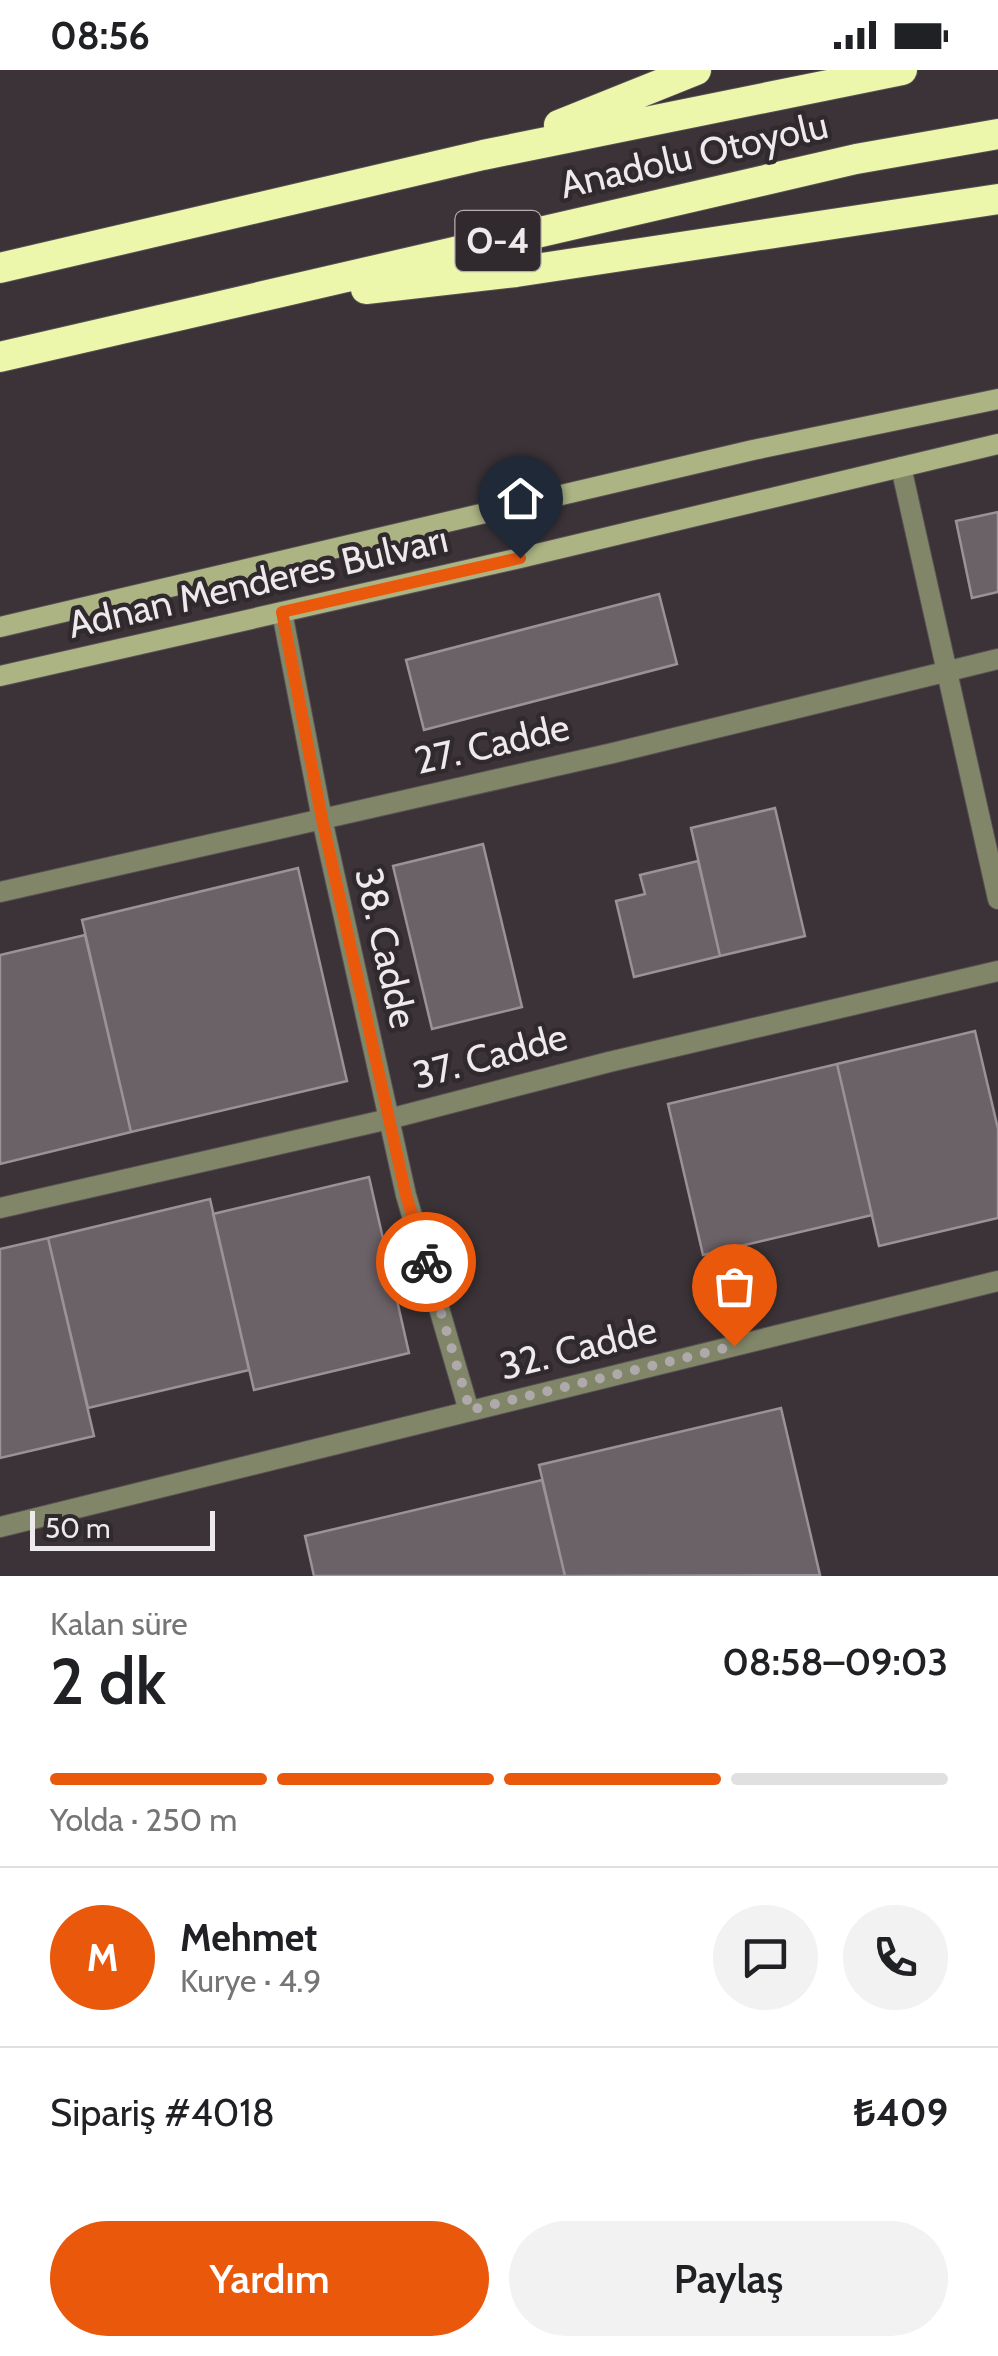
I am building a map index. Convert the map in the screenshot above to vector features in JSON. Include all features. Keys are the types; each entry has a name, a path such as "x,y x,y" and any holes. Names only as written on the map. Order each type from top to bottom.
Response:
{"highway":[{"path":"483,155 696,70"},
{"name":"Anadolu Otoyolu","path":"0,268 483,155 902,70"},
{"name":"Anadolu Otoyolu","path":"0,357 856,159 998,134"},
{"path":"224,305 516,272 998,199"}],"main road":[{"name":"Adnan Menderes Bulvarı","path":"0,627 753,450 998,399"},
{"name":"Adnan Menderes Bulvarı","path":"0,676 998,444"}],"street":[{"path":"901,467 998,899"},
{"name":"38. Cadde","path":"282,612 322,819 406,1195 470,1410"},
{"name":"27. Cadde","path":"0,892 998,659"},
{"name":"37. Cadde","path":"0,1208 389,1119 628,1057 998,971"},
{"name":"32. Cadde","path":"0,1527 998,1281"}],"building":[{"path":"998,512 998,592 972,598 956,521"},
{"path":"659,594 677,664 424,730 406,660"},
{"path":"775,808 805,936 720,956 691,828"},
{"path":"483,844 522,1007 432,1029 393,866"},
{"path":"698,861 720,956 634,977 616,901 645,894 640,875"},
{"path":"298,868 347,1081 131,1132 82,920"},
{"path":"85,935 131,1132 0,1164 0,955"},
{"path":"975,1031 998,1129 998,1218 879,1246 837,1064"},
{"path":"837,1064 872,1215 703,1255 668,1104"},
{"path":"369,1177 409,1353 254,1390 213,1214"},
{"path":"210,1199 249,1370 88,1408 48,1238"},
{"path":"48,1238 94,1436 0,1458 0,1249"},
{"path":"781,1408 820,1575 565,1576 539,1465"},
{"path":"542,1480 565,1576 314,1576 305,1536"}],"way so far":[{"path":"426,1262 470,1410 734,1346"}],"route":[{"path":"426,1262 406,1195 322,819 282,612 520,558"}]}
